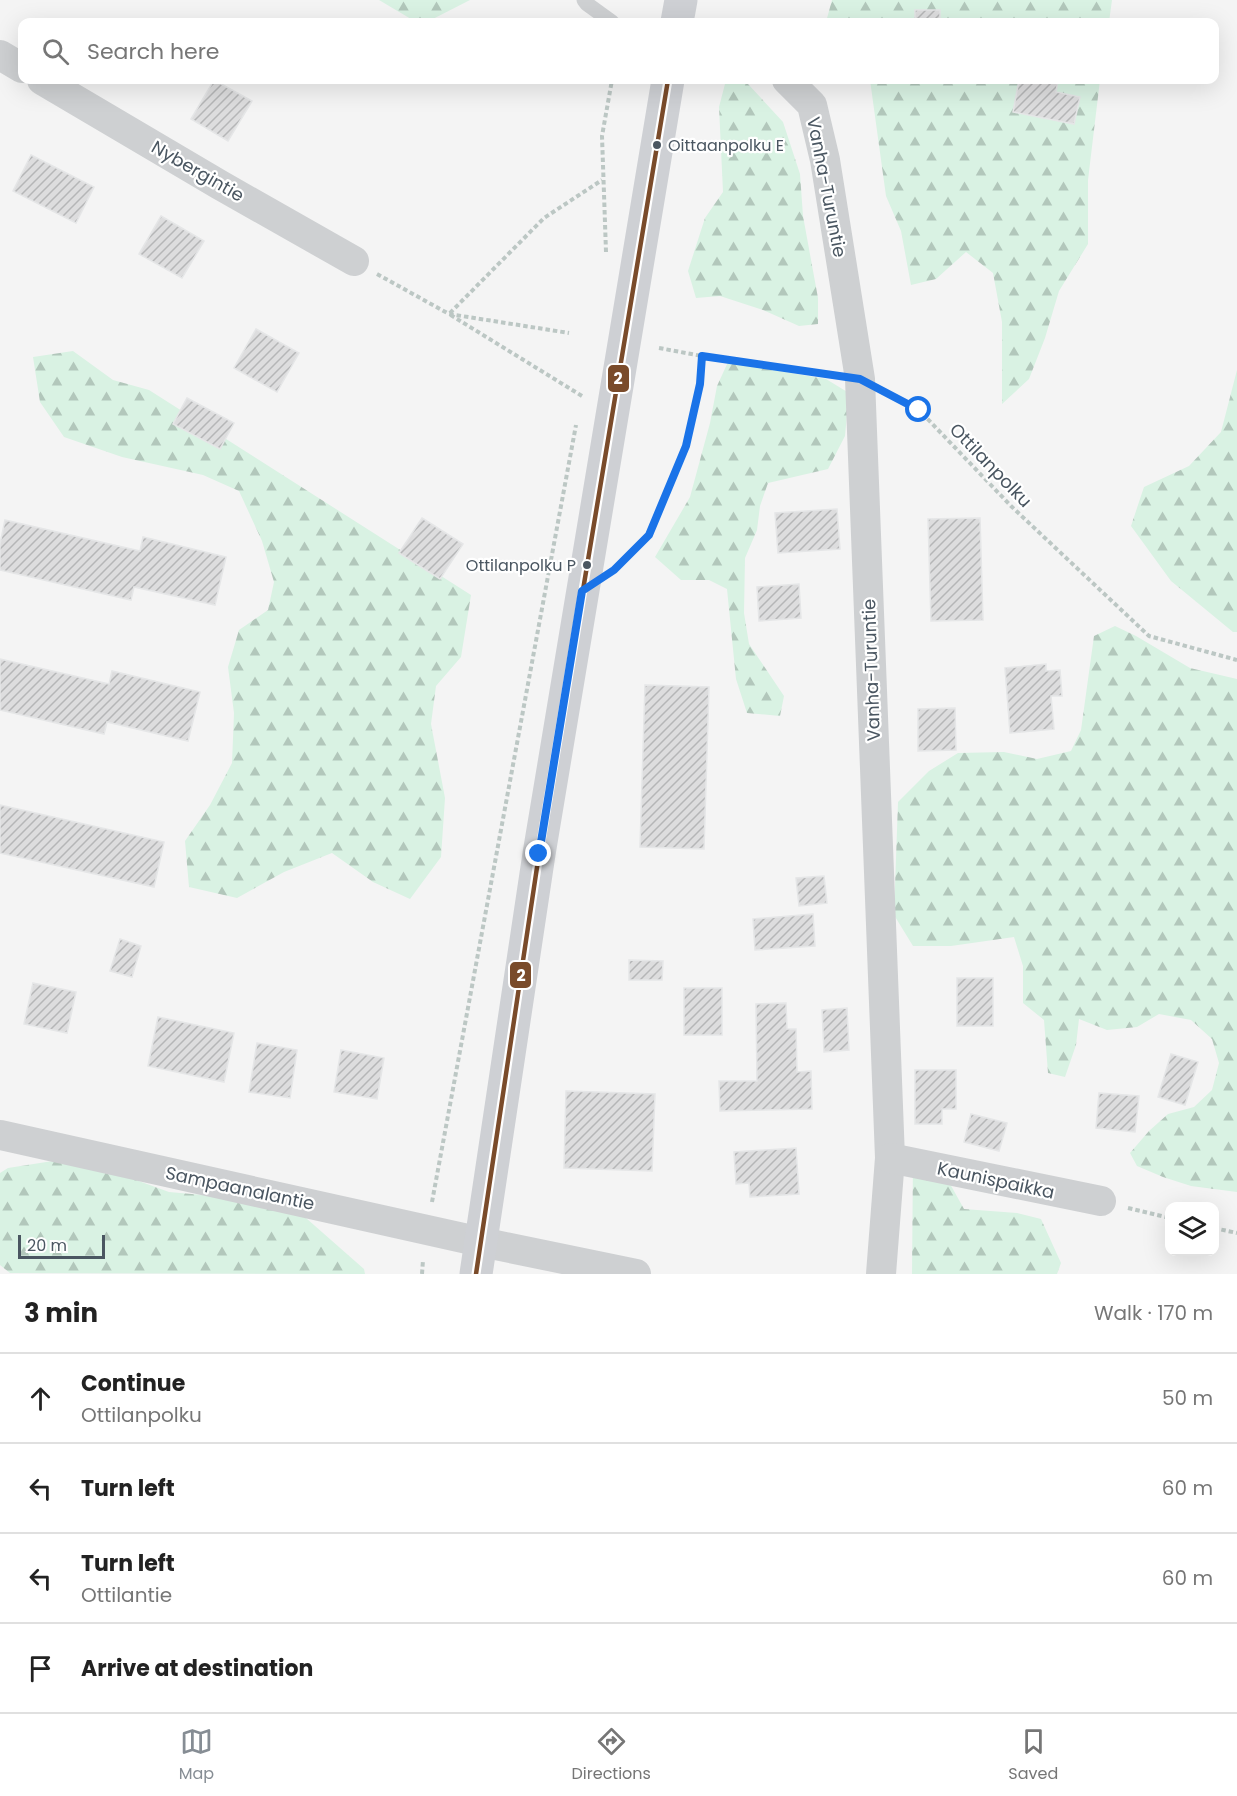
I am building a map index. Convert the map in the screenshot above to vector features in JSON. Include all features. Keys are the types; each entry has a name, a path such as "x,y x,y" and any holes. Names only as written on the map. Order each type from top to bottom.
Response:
{"main road":[{"path":"678,18 681,0"},
{"path":"476,1274 539,854 667,84"}],"street":[{"path":"0,55 18,66"},
{"name":"Nybergintie","path":"49,84 354,261"},
{"name":"Vanha-Turuntie","path":"791,84 812,105 825,160 860,379 890,1158 881,1274"},
{"name":"Sampaanalantie","path":"0,1135 481,1242 636,1274"},
{"name":"Kaunispaikka","path":"890,1158 1101,1202"}],"lane":[{"path":"584,0 606,18"}],"path":[{"path":"606,253 602,136 611,84"},
{"path":"449,314 544,219 602,180"},
{"path":"354,261 449,314 582,396"},
{"path":"449,314 569,333"},
{"name":"Ottilanpolku","path":"659,348 860,379 919,410 1011,506 1149,636 1237,660"},
{"path":"582,591 614,570 649,535 686,446 700,384 702,356"},
{"path":"580,408 584,385"},
{"path":"422,1274 427,1229 577,419"},
{"path":"1101,1202 1165,1217"},
{"path":"1219,1229 1237,1233"}],"green space":[{"path":"379,0 470,0 435,18 409,18"},
{"path":"832,0 1112,0 1110,18 827,18"},
{"path":"725,84 748,84 783,122 800,174 803,216 818,298 818,324 799,326 763,310 720,296 696,298 688,271 705,218 723,192 719,107"},
{"path":"871,84 1100,84 1088,180 1088,244 1059,291 1045,338 1029,379 1002,404 1002,322 993,273 966,252 936,279 911,285 901,231 886,196"},
{"path":"73,351 113,380 149,390 471,595 461,657 436,686 431,724 445,798 441,857 410,899 373,882 332,853 284,872 237,898 189,887 185,841 210,805 232,763 234,713 228,667 239,630 268,610 274,582 262,541 239,491 203,475 122,457 64,437 40,402 33,357"},
{"path":"728,362 826,379 849,393 845,436 828,469 768,483 760,506 757,530 745,558 744,613 749,644 784,696 780,716 747,713 736,679 727,589 709,580 681,580 655,557 690,497 710,423 717,386"},
{"path":"1237,370 1237,632 1233,632 1171,581 1131,526 1144,487 1189,466 1221,432"},
{"path":"1115,626 1190,668 1237,679 1237,1192 1191,1186 1163,1177 1137,1166 1130,1153 1168,1114 1194,1107 1212,1090 1219,1063 1212,1039 1191,1020 1159,1014 1137,1027 1107,1030 1079,1019 1076,1045 1065,1077 1048,1073 1044,1020 1023,1003 1023,966 1014,937 951,946 913,946 894,915 898,802 929,771 958,753 1004,752 1037,759 1071,751 1081,730 1094,636"},
{"path":"913,1157 949,1182 964,1209 1017,1213 1041,1219 1061,1263 1057,1274 912,1274"},
{"path":"59,1160 114,1172 169,1192 237,1198 298,1211 364,1269 365,1274 10,1273 0,1265 0,1173 8,1168"}],"building":[{"path":"915,10 940,10 940,18 915,18"},
{"path":"212,84 221,84 252,101 228,141 191,119"},
{"path":"1018,84 1057,84 1056,92 1080,97 1074,124 1013,112"},
{"path":"31,155 94,187 76,223 13,191"},
{"path":"161,216 204,241 182,278 139,254"},
{"path":"256,329 299,353 277,392 234,368"},
{"path":"187,398 234,423 220,449 173,424"},
{"path":"837,509 840,549 778,553 775,513"},
{"path":"422,518 463,544 440,579 399,553"},
{"path":"980,518 983,620 931,621 928,519"},
{"path":"5,520 140,551 143,537 226,557 215,605 134,587 131,600 0,570 0,544"},
{"path":"799,584 801,618 759,621 757,587"},
{"path":"0,659 109,684 112,671 200,692 188,741 107,722 104,734 0,710"},
{"path":"1046,664 1046,671 1060,670 1062,696 1051,696 1054,729 1010,733 1005,668"},
{"path":"645,685 709,687 704,849 640,847"},
{"path":"955,708 956,750 918,751 918,709"},
{"path":"0,805 164,842 154,887 0,853"},
{"path":"824,876 827,903 799,906 796,878"},
{"path":"813,914 815,946 755,950 753,919"},
{"path":"120,939 141,946 132,977 110,971"},
{"path":"629,960 663,961 662,980 629,980"},
{"path":"957,978 993,978 993,1026 957,1026"},
{"path":"33,983 76,992 67,1033 24,1024"},
{"path":"684,988 722,988 722,1035 684,1035"},
{"path":"786,1003 787,1029 796,1029 797,1072 811,1071 812,1109 720,1111 719,1081 757,1081 756,1004"},
{"path":"847,1008 849,1050 824,1052 822,1010"},
{"path":"158,1017 234,1033 224,1082 148,1066"},
{"path":"257,1043 297,1050 290,1098 249,1092"},
{"path":"341,1050 384,1058 377,1099 334,1092"},
{"path":"1171,1054 1198,1062 1185,1105 1158,1097"},
{"path":"915,1070 956,1070 956,1109 942,1109 942,1124 915,1124"},
{"path":"566,1091 655,1094 652,1171 564,1168"},
{"path":"1099,1093 1139,1096 1135,1132 1096,1128"},
{"path":"971,1114 1007,1123 999,1151 964,1142"},
{"path":"796,1148 799,1194 750,1197 749,1183 736,1184 734,1152"}],"transit line":[{"name":"2","path":"476,1274 539,854 667,84"}],"place":[{"name":"Oittaanpolku E","path":"657,145"},
{"name":"Ottilanpolku P","path":"587,565"}],"route":[{"path":"539,854 582,591 614,570 649,535 686,446 700,384 702,356 860,379 919,410"}]}
